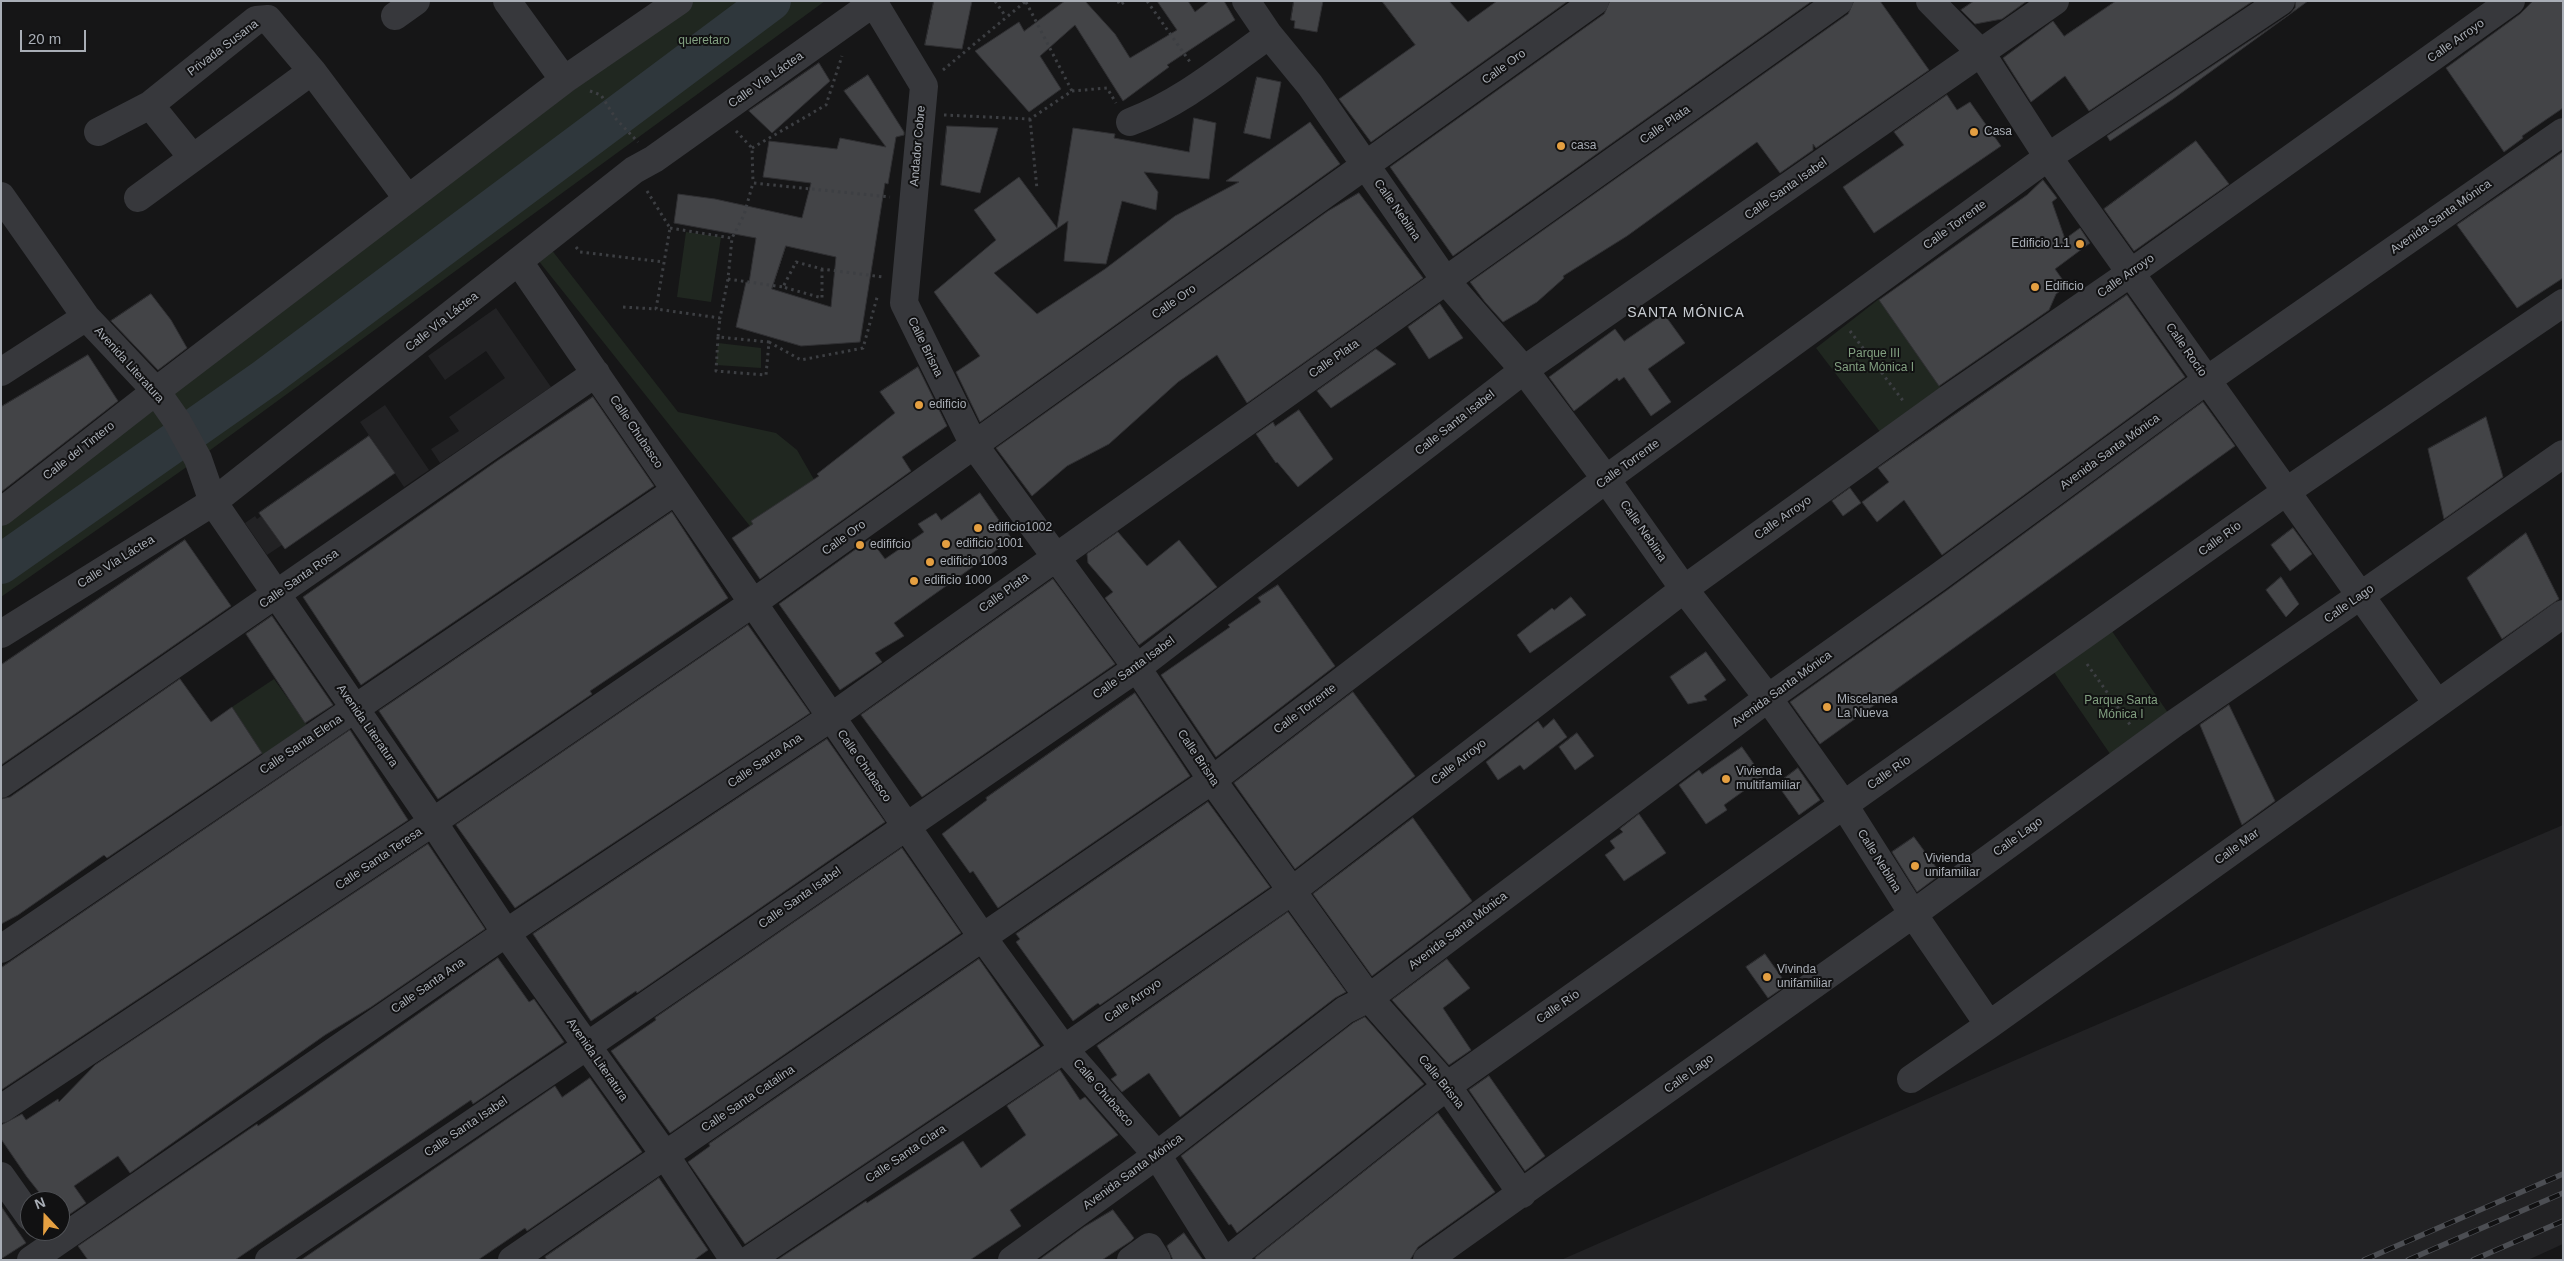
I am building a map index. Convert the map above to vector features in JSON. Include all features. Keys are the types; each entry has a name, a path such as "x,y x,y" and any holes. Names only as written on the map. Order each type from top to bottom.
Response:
{"street":[{"path":"507,1 564,80"},
{"path":"156,391 564,80 680,1"},
{"name":"Calle Neblina","path":"1246,1 1269,35 1310,85 1446,280 1524,370 1606,479 1684,589 1768,698 1844,805 1913,914 1989,1025"},
{"name":"Calle Oro","path":"753,603 1595,1"},
{"name":"Calle Plata","path":"830,718 1839,1"},
{"name":"Calle Rocío","path":"1930,1 1981,54 2048,157 2132,272 2437,703"},
{"name":"Calle Santa Isabel","path":"269,1260 587,1046 1137,668 1524,370 2056,1"},
{"name":"Calle Torrente","path":"983,938 1212,780 1606,479 2048,157 2281,1"},
{"name":"Calle Arroyo","path":"1064,1049 1293,890 1684,589 1948,398 2132,272 2512,1"},
{"path":"875,2 924,86"},
{"name":"Calle Vía Láctea","path":"1,634 213,502 634,170 654,159 875,2"},
{"name":"Privada Susana","path":"98,132 150,105 256,20 268,18 312,71 408,199"},
{"path":"1130,122 1159,111 1204,82 1269,35"},
{"path":"138,198 312,71"},
{"name":"Andador Cobre","path":"898,286 914,199 924,86"},
{"path":"150,105 192,157"},
{"name":"Avenida Santa Mónica","path":"1012,1260 1157,1155 1345,1010 1369,998 1768,698 1937,578 2207,380 2563,132"},
{"name":"Avenida Literatura","path":"4,206 86,318 156,391 177,421 192,449 213,502 434,822 506,933 664,1156 734,1260"},
{"name":"Calle Chubasco","path":"519,262 830,718 983,938 1064,1049 1157,1155 1222,1260"},
{"name":"Calle Brisna","path":"898,286 974,445 1137,668 1212,780 1369,998 1447,1086 1522,1194"},
{"name":"Calle Río","path":"1228,1260 1447,1086 2287,491 2563,303"},
{"path":"1,372 86,318"},
{"name":"Calle Santa Rosa","path":"1,784 596,374"},
{"name":"Calle del Tintero","path":"1,512 156,391"},
{"name":"Calle Lago","path":"1427,1260 1913,914 2144,745 2563,454"},
{"name":"Calle Santa Elena","path":"1,949 676,491"},
{"name":"Calle Santa Teresa","path":"1,1110 434,822 753,603"},
{"name":"Calle Mar","path":"1911,1079 2563,614"},
{"name":"Calle Santa Ana","path":"45,1249 506,933 830,718"},
{"name":"Calle Santa Catalina","path":"512,1260 983,938"},
{"name":"Calle Santa Clara","path":"749,1260 1064,1049"},
{"path":"1,1176 20,1203"},
{"path":"1131,1260 1149,1247 1157,1260"}],"path":[{"path":"995,1 1006,17"},
{"path":"1118,1 1120,5 1126,1"},
{"path":"1147,1 1204,82"},
{"path":"924,86 1026,2 1072,91"},
{"path":"752,148 826,105 843,52 830,34"},
{"path":"921,115 1030,119 1072,91 1107,88 1130,122"},
{"path":"601,95 616,119"},
{"path":"1030,119 1037,189"},
{"path":"732,127 752,148 753,182 744,215 732,238 728,279 720,318 716,371 766,375 769,342"},
{"path":"634,170 670,228 656,309"},
{"path":"753,182 914,199"},
{"path":"561,227 580,252 664,262"},
{"path":"670,228 732,238"},
{"path":"718,337 769,342 801,360 863,348 898,286 796,262 783,287"},
{"path":"728,279 783,287 822,298 822,269"},
{"path":"623,307 656,309 720,318"},
{"path":"1846,325 1908,407"},
{"path":"2073,644 2144,745"}],"shaded area":[{"path":"496,308 551,387 440,463 431,449 459,431 449,417 505,378 486,351 445,380 428,356"},
{"path":"385,405 429,470 404,487 360,422"},
{"path":"255,516 257,519 261,516 282,545 267,555 245,523"},
{"path":"2563,825 2563,1244 2528,1260 1561,1260 2052,1044"}],"green space":[{"name":"queretaro","path":"691,1 825,1 198,459 1,597 1,522"},
{"path":"686,232 721,237 711,302 677,297"},
{"path":"540,235 678,412 776,433 797,450 824,497 761,540 526,245"},
{"name":"Parque III Santa Mónica I","path":"1879,299 1944,392 1884,437 1816,348"},
{"path":"718,343 761,348 761,368 716,365"},
{"name":"Parque Santa Mónica I","path":"2105,621 2175,723 2117,764 2047,662"},
{"path":"274,679 307,725 263,755 232,707"}],"building":[{"path":"934,1 972,1 962,49 925,45"},
{"path":"1065,1 1085,1 1115,34 1130,58 1177,30 1157,1 1188,1 1195,12 1209,1 1224,1 1235,20 1167,65 1169,67 1123,101 1075,25 1040,56 1061,89 1029,112 975,51 1019,22 1024,31"},
{"path":"1294,1 1323,1 1317,32 1294,28 1295,21 1291,20"},
{"path":"1382,1 1449,1 1468,22 1497,1 1568,1 1371,142 1339,99 1415,45"},
{"path":"1610,1 1812,1 1453,256 1390,167 1604,14"},
{"path":"1854,1 1880,1 1929,70 1816,148 1813,144 1813,150 1780,173 1757,142 1627,236 1563,276 1564,278 1537,302 1503,322 1485,302 1470,282 1848,14"},
{"path":"1974,1 2027,1 2002,19 1975,24 1961,10"},
{"path":"2116,1 2253,1 2089,111 2065,76 2031,102 2003,58 2053,21 2064,36"},
{"path":"2296,1 2308,1 2173,99 2110,141 2107,136 2290,14 2295,8"},
{"path":"2533,1 2563,1 2563,108 2522,136 2523,138 2504,152 2446,68 2520,14"},
{"path":"819,63 830,81 772,133 749,111"},
{"path":"868,75 904,132 904,135 896,137 888,184 885,183 860,342 801,346 736,327 746,282 749,283 756,238 674,223 678,194 715,199 802,218 811,183 763,177 769,141 837,149 840,138 886,147 844,91","holes":["786,246 836,257 831,307 772,289"]},
{"path":"1257,77 1281,82 1270,139 1244,133"},
{"path":"1947,95 1957,110 1970,102 2001,146 1874,233 1843,187 1904,145 1894,132"},
{"path":"1194,118 1216,123 1209,179 1144,172 1158,192 1156,210 1122,201 1106,264 1064,261 1068,221 994,273 1037,314 1105,269 1175,216 1239,182 1226,181 1310,122 1340,164 980,422 956,372 980,356 934,292 996,240 974,210 1019,177 1057,228 1073,128 1115,134 1114,138 1189,152"},
{"path":"947,126 998,128 980,193 941,185"},
{"path":"2196,141 2229,184 2134,251 2104,209"},
{"path":"2563,152 2563,278 2517,308 2457,225"},
{"path":"2043,180 2057,198 2052,202 2065,239 2080,228 2090,243 2055,269 2067,286 2056,294 2049,310 1939,386 1879,300 2027,195"},
{"path":"1359,193 1423,278 1247,403 1217,355 1178,382 1109,444 1067,466 1032,496 996,448 1328,211"},
{"path":"151,294 171,320 187,348 158,370 111,321"},
{"path":"2127,295 2185,377 1942,555 1904,500 1877,522 1862,502 1889,482 1878,468"},
{"path":"1440,304 1463,338 1429,359 1408,327"},
{"path":"1664,314 1685,343 1648,369 1671,402 1651,416 1624,377 1619,381 1617,378 1574,411 1549,377 1615,329 1624,341"},
{"path":"1376,349 1396,364 1331,408 1317,391"},
{"path":"88,355 118,401 1,492 1,407"},
{"path":"918,367 947,426 902,457 911,471 760,579 732,538 753,524 751,521 819,476 817,474 895,413 880,392"},
{"path":"593,397 654,486 361,685 303,597 497,461"},
{"path":"2203,402 2235,446 1820,744 1790,702 1946,591"},
{"path":"1299,410 1333,459 1298,487 1276,463 1256,434 1273,422 1275,426"},
{"path":"2486,417 2503,477 2444,519 2428,449"},
{"path":"369,436 395,473 285,549 259,513"},
{"path":"1850,488 1861,503 1843,516 1832,501"},
{"path":"980,493 1012,539 894,623 904,636 875,653 882,662 840,690 779,604 870,539 885,559 924,532 918,524 936,513 941,520"},
{"path":"672,512 728,598 590,691 592,694 438,799 379,711"},
{"path":"2293,528 2312,554 2290,571 2271,545"},
{"path":"1118,532 1147,566 1179,540 1217,587 1139,645 1105,598 1113,592 1088,563 1087,554"},
{"path":"2526,533 2559,599 2502,639 2467,578"},
{"path":"185,540 231,606 1,765 1,665"},
{"path":"2281,577 2299,604 2286,617 2266,590"},
{"path":"1053,579 1115,664 922,797 861,715"},
{"path":"1278,585 1335,666 1216,757 1161,675 1230,627 1228,625 1261,602 1258,598"},
{"path":"1571,597 1586,615 1530,653 1517,635 1552,608 1554,610"},
{"path":"272,616 333,705 305,723 246,634"},
{"path":"748,625 810,713 515,908 456,825"},
{"path":"1706,652 1726,680 1704,696 1707,700 1688,704 1670,677"},
{"path":"180,679 211,722 232,707 262,753 107,858 104,855 18,915 1,924 1,799 10,797"},
{"path":"1353,692 1415,776 1295,869 1234,783"},
{"path":"1135,693 1190,776 998,908 973,871 970,873 942,834 987,800 986,798"},
{"path":"2229,705 2275,801 2242,825 2200,725"},
{"path":"1554,719 1567,737 1524,770 1520,765 1498,780 1486,762 1538,721 1543,728"},
{"path":"350,730 408,820 1,1090 1,968"},
{"path":"1577,733 1594,756 1575,770 1559,747"},
{"path":"827,739 885,822 637,993 636,991 591,1021 533,934"},
{"path":"1742,747 1763,777 1724,805 1727,810 1706,824 1679,785 1699,770 1702,774"},
{"path":"1798,768 1820,800 1799,815 1777,784"},
{"path":"1208,802 1270,887 1100,1005 1098,1003 1073,1021 1016,942 1020,939 1016,934"},
{"path":"1639,814 1666,853 1624,881 1605,855 1615,848 1610,841 1623,832 1620,829"},
{"path":"1413,818 1472,901 1372,976 1313,894"},
{"name":"Vivienda unifamiliar","path":"1914,837 1941,874 1917,892 1892,852"},
{"path":"428,844 485,929 371,1007 325,1035 130,1173 118,1156 74,1186 86,1203 70,1214 70,1191 38,1191 1,1139 1,1125 22,1114 26,1120 58,1099 59,1102 95,1065"},
{"path":"902,848 961,933 670,1133 611,1051 656,1020 655,1018"},
{"path":"1288,912 1346,992 1335,998 1180,1117 1149,1073 1122,1092 1111,1079 1117,1075 1097,1046"},
{"name":"Vivinda unifamiliar","path":"1765,954 1787,985 1768,998 1746,967"},
{"path":"498,958 529,1002 534,999 564,1042 473,1104 471,1100 235,1260 88,1260 78,1246 257,1124 258,1126"},
{"path":"979,959 1040,1046 745,1244 688,1162 710,1146 709,1144"},
{"path":"1447,959 1470,988 1443,1008 1471,1050 1449,1065 1392,1000"},
{"path":"1365,1017 1424,1084 1237,1233 1231,1224 1229,1225 1181,1156 1353,1023"},
{"path":"1060,1070 1080,1100 1085,1097 1118,1135 1010,1210 1021,1226 970,1260 777,1260 866,1201 867,1203 963,1141 981,1168 1026,1135 1007,1106"},
{"path":"1489,1076 1545,1156 1525,1171 1469,1090"},
{"path":"590,1078 642,1152 527,1231 525,1228 478,1260 301,1260 555,1086 562,1097"},
{"path":"1438,1113 1495,1192 1418,1247 1410,1260 1257,1260 1255,1258"},
{"path":"659,1178 708,1250 694,1260 547,1260 545,1257"},
{"path":"1,1206 20,1234 20,1241 26,1243 1,1259"},
{"path":"1113,1210 1134,1238 1131,1241 1102,1260 1039,1260 1084,1227"},
{"path":"1184,1233 1203,1260 1173,1260 1167,1246"}],"waterway":[{"path":"1,564 266,378 771,1"}],"railway":[{"path":"2364,1260 2563,1174"},
{"path":"2408,1260 2563,1193"},
{"path":"2473,1260 2563,1221"}],"place":[{"name":"Casa","path":"1974,132"},
{"name":"casa","path":"1561,146"},
{"name":"Edificio 1.1","path":"2080,244"},
{"name":"Edificio","path":"2035,287"},
{"name":"edificio","path":"919,405"},
{"name":"edificio1002","path":"978,528"},
{"name":"edificio 1001","path":"946,544"},
{"name":"edififcio","path":"860,545"},
{"name":"edificio 1003","path":"930,562"},
{"name":"edificio 1000","path":"914,581"},
{"name":"Miscelanea La Nueva","path":"1827,707"},
{"name":"Vivienda multifamiliar","path":"1726,779"},
{"name":"Vivienda unifamiliar","path":"1915,866"},
{"name":"Vivinda unifamiliar","path":"1767,977"}],"district":[{"name":"SANTA MÓNICA","path":"1686,313"}]}
